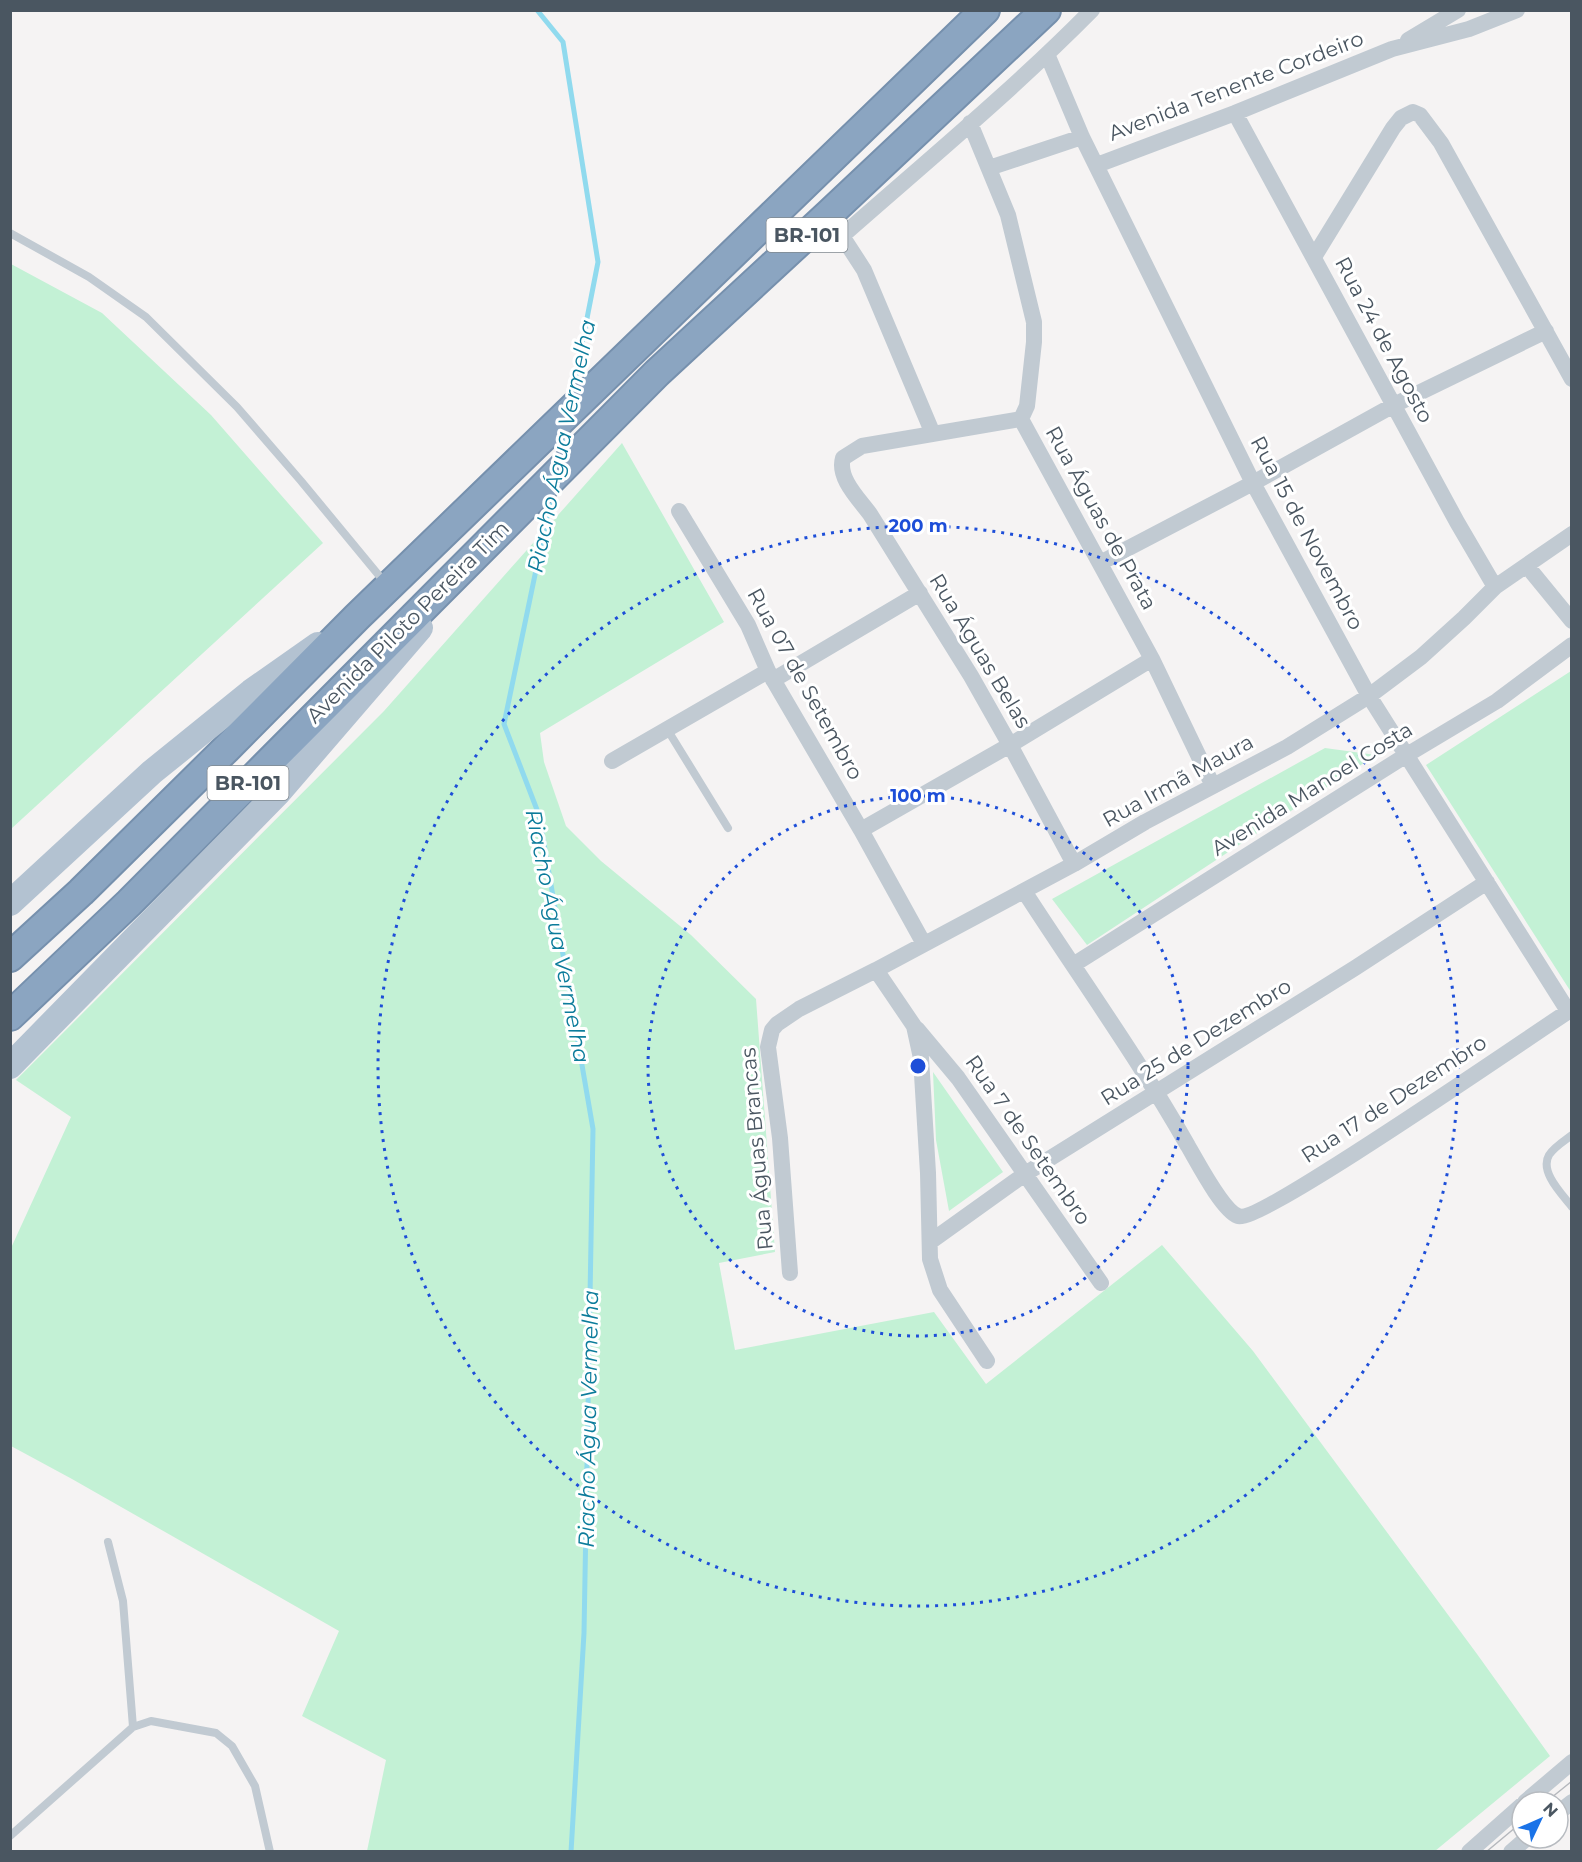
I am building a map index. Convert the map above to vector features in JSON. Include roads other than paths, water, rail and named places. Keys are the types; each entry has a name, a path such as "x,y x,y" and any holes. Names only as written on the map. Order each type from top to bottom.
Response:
{"highway":[{"name":"Avenida Piloto Pereira Tim","path":"10,957 89,883 357,617 985,10"},
{"name":"Avenida Piloto Pereira Tim","path":"10,1016 129,903 657,373 837,208 1046,10"}],"main road":[{"path":"10,1066 277,794 414,634 484,548"},
{"path":"10,903 152,772 251,692 357,617"}],"street":[{"path":"1021,419 933,434 864,270 842,236 1047,54 1092,10"},
{"name":"Avenida Tenente Cordeiro","path":"1392,49 1458,10"},
{"name":"Avenida Tenente Cordeiro","path":"1097,165 1235,113 1392,49 1469,29 1517,10"},
{"name":"Rua 15 de Novembro","path":"1047,54 1082,137 1189,356 1253,483 1369,696 1570,1010"},
{"path":"1314,257 1393,128 1407,114 1413,112 1420,115 1441,142 1572,379"},
{"name":"Rua 24 de Agosto","path":"1235,113 1495,587"},
{"name":"Rua Águas de Prata","path":"970,123 1008,215 1034,322 1027,406 1021,419 1152,659 1213,786"},
{"path":"988,168 1082,137"},
{"path":"1100,563 1253,483 1394,405 1546,331"},
{"name":"Rua Águas Belas","path":"933,434 862,446 843,458 842,470 920,593 1011,745 1074,864"},
{"name":"Rua 07 de Setembro","path":"679,511 748,624 770,676 861,830 924,944"},
{"name":"Rua Irmã Maura","path":"777,1024 799,1009 1024,891 1287,747 1369,696 1421,657 1495,587 1572,534"},
{"path":"1527,566 1572,621"},
{"path":"612,761 920,593"},
{"name":"Avenida Manoel Costa","path":"1073,965 1497,701 1572,645"},
{"path":"861,830 1011,745 1152,659"},
{"name":"Rua 25 de Dezembro","path":"930,1242 1025,1174 1355,968 1487,882"},
{"path":"1024,891 1157,1091"},
{"name":"Rua 7 de Setembro","path":"876,970 914,1026 958,1078 1101,1283"},
{"name":"Rua 17 de Dezembro","path":"1157,1091 1217,1194 1238,1216 1252,1214 1284,1197 1435,1101 1570,1010"},
{"name":"Rua Águas Brancas","path":"777,1024 769,1037 768,1047 780,1138 790,1273"},
{"path":"914,1026 921,1058 928,1173 930,1259 940,1290 987,1361"},
{"path":"1539,1790 1572,1762"},
{"path":"1469,1851 1510,1815"}],"lane":[{"path":"10,233 89,277 146,317 237,407 302,481 388,587"},
{"path":"667,729 728,828"},
{"path":"1572,1136 1548,1156 1546,1164 1547,1172 1572,1207"},
{"path":"108,1542 123,1601 133,1727"},
{"path":"10,1836 133,1727 151,1721 216,1733 232,1746 255,1786 270,1851"}],"waterway":[{"name":"Riacho Água Vermelha","path":"537,10 563,42 598,262 572,395"},
{"name":"Riacho Água Vermelha","path":"560,454 564,431"},
{"name":"Riacho Água Vermelha","path":"552,493 504,724 539,815 593,1129 584,1633 571,1852"}],"tram line":[{"path":"1561,1790 1572,1781"},
{"path":"1486,1852 1510,1832"}]}
